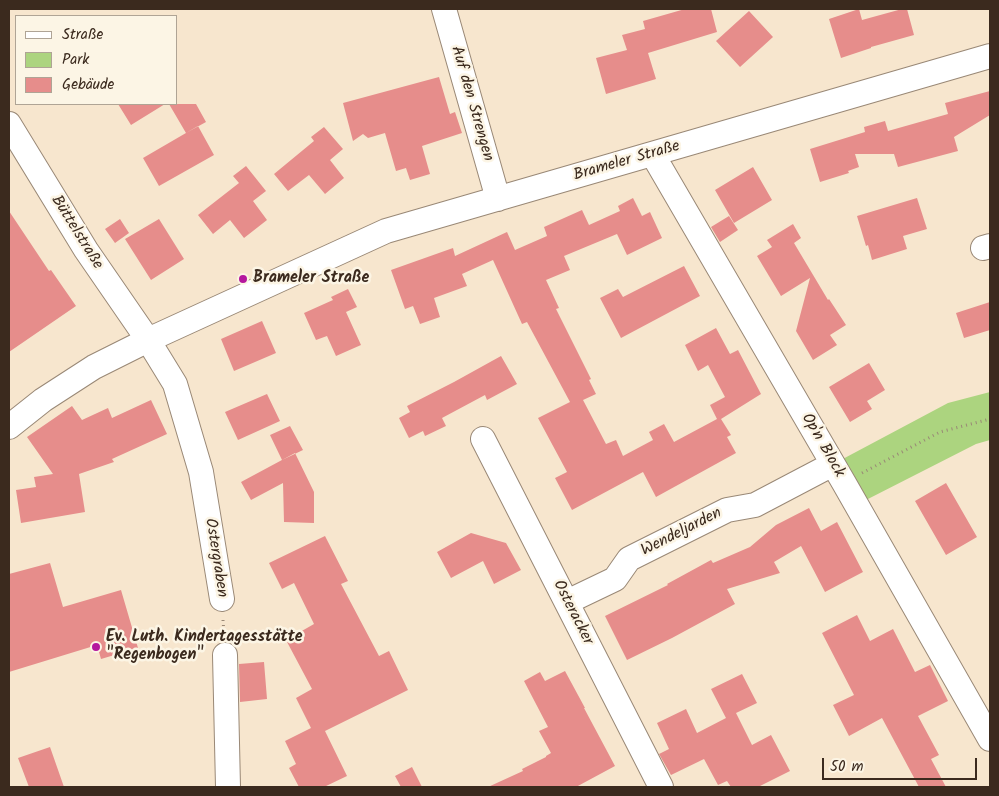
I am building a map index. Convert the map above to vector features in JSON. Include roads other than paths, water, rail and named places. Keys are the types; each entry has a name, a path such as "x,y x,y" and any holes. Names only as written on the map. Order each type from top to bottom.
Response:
{"street":[{"name":"Auf den Strengen","path":"444,9 498,199"},
{"name":"Brameler Straße","path":"9,427 43,400 94,367 148,340 386,231 990,56"},
{"name":"Büttelstraße","path":"9,124 86,250 148,340"},
{"name":"Op'n Block","path":"653,155 990,739"},
{"name":"Ostergraben","path":"148,340 175,384 201,472 222,599"},
{"name":"Osteracker","path":"484,439 661,787"},
{"name":"Wendeljarden","path":"566,602 614,579 629,559 727,510 755,505 838,473"},
{"path":"225,655 228,787"}],"place":[{"name":"Brameler Straße","path":"243,279"},
{"name":"Ev. Luth. Kindertagesstätte \"Regenbogen\"","path":"96,647"}]}
